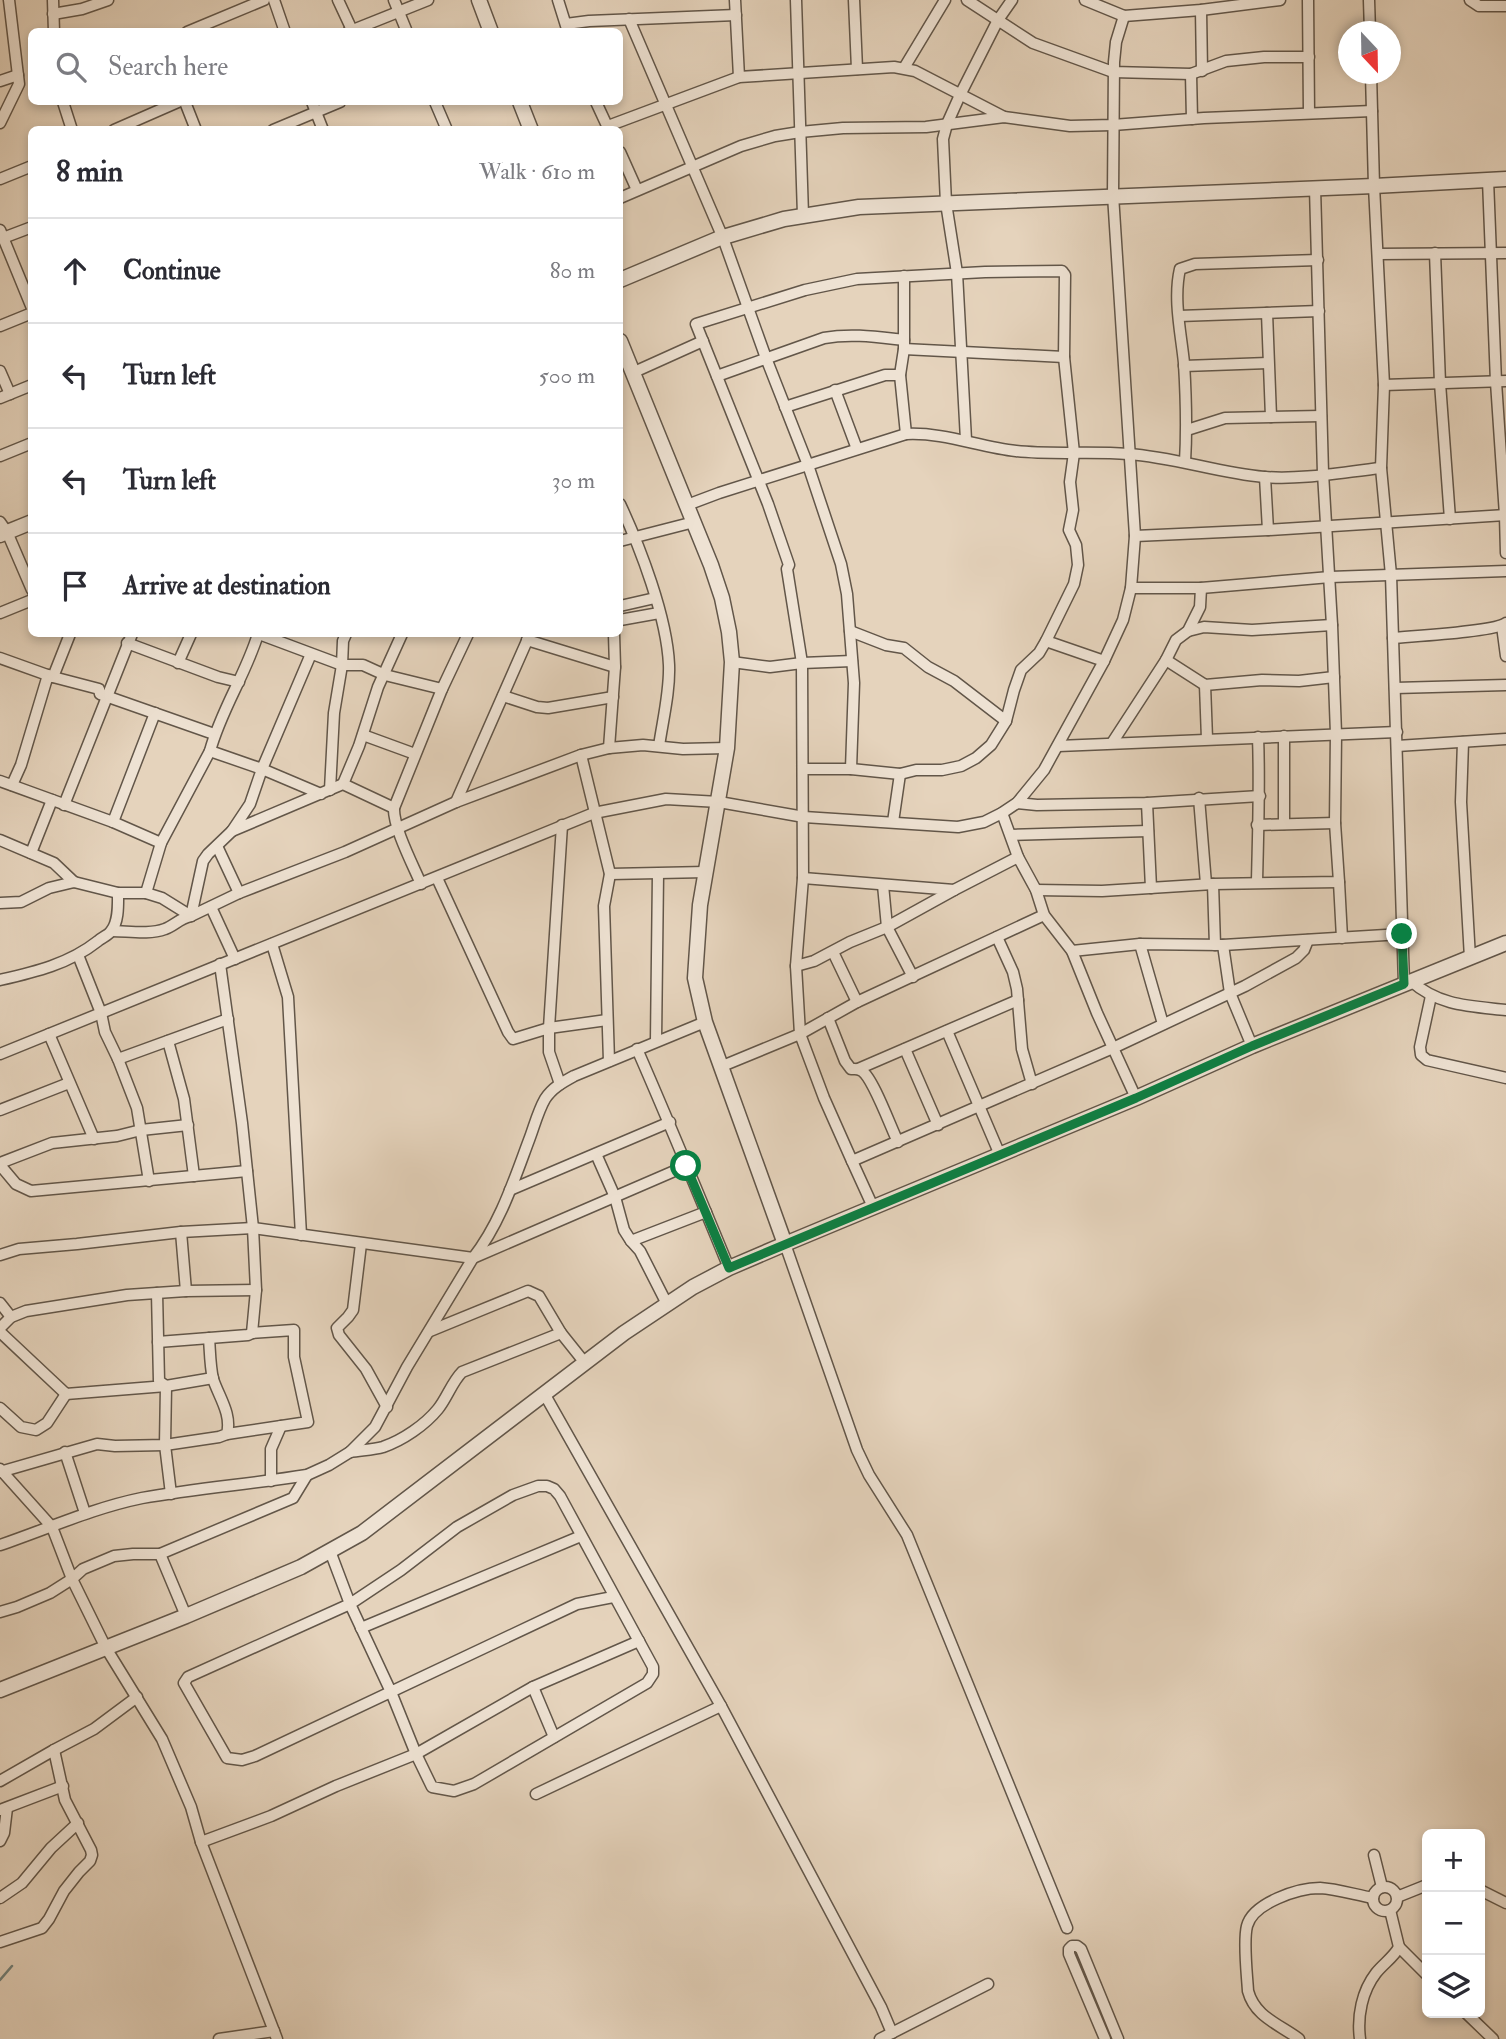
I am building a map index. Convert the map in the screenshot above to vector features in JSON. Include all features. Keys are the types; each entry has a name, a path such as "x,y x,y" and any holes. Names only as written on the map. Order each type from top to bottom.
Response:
{"street":[{"path":"0,123 15,95 18,80 9,0"},
{"path":"53,0 54,28"},
{"path":"53,14 82,9 108,0"},
{"path":"197,28 264,0"},
{"path":"274,0 284,28"},
{"path":"338,0 349,28"},
{"path":"356,28 397,6 428,0"},
{"path":"479,0 490,28"},
{"path":"558,0 567,28 628,19 736,15"},
{"path":"735,0 739,77"},
{"path":"796,0 803,215"},
{"path":"854,0 857,69"},
{"path":"904,68 945,0"},
{"path":"967,0 1033,43 1113,72 1191,74 1226,61 1264,57 1309,57"},
{"path":"966,440 957,273 946,203 943,139 960,95 998,20 1012,0"},
{"path":"1084,0 1124,16 1280,0"},
{"path":"1308,0 1309,113"},
{"path":"1369,0 1370,21"},
{"path":"1470,0 1479,6 1506,6"},
{"path":"397,6 405,28"},
{"path":"1201,10 1202,71"},
{"path":"0,1054 594,813 666,799 719,802 804,817 958,827 984,821 1017,803 1044,770 1104,661 1123,620 1132,588 1135,536 1113,195 1113,72 1116,42 1124,16"},
{"path":"628,19 723,238 808,465 841,564 847,594 852,661 851,769"},
{"path":"614,126 739,77 857,69 904,68 1004,117"},
{"path":"1191,74 1192,119"},
{"path":"0,81 28,82"},
{"path":"1371,84 1384,385 1381,468 1391,575 1402,934 1407,983"},
{"path":"64,105 71,126"},
{"path":"132,126 172,105"},
{"path":"186,105 194,126"},
{"path":"436,105 446,126"},
{"path":"521,105 529,126"},
{"path":"598,105 608,126"},
{"path":"280,126 314,106 322,126"},
{"path":"623,197 757,140 800,132 843,128 926,127 1004,117 1070,126 1372,111"},
{"path":"623,159 637,190"},
{"path":"0,179 28,168"},
{"path":"623,279 723,238 763,225 859,206 1506,179"},
{"path":"1488,180 1501,382 1506,553"},
{"path":"1315,188 1323,473 1336,734 1335,823 1342,938"},
{"path":"27,282 2,234 28,229"},
{"path":"1435,253 1440,383 1450,519"},
{"path":"1378,254 1506,253"},
{"path":"1185,462 1187,430 1177,279 1180,269 1186,266 1237,262 1318,260"},
{"path":"804,769 851,769 900,774 961,766 991,745 1006,722 1021,670 1039,653 1076,576 1076,545 1069,530 1073,510 1070,482 1074,453 1064,357 1066,309 1065,275 1062,271 957,273 840,282 747,306 696,324 773,516 789,565 787,569 802,663 803,878 796,966 800,1034 824,1098 873,1207"},
{"path":"904,276 904,345 900,375 906,434"},
{"path":"1179,316 1319,311"},
{"path":"0,326 28,313"},
{"path":"1267,313 1271,417"},
{"path":"717,376 839,335 962,352 1064,357"},
{"path":"632,373 703,341"},
{"path":"623,349 711,565 729,632 732,663 727,748 700,905 695,978 705,1021 857,1450 869,1475 907,1535 1067,1928"},
{"path":"1184,366 1268,363"},
{"path":"0,371 5,396 28,387"},
{"path":"785,407 885,375 900,375"},
{"path":"1384,385 1501,382"},
{"path":"835,390 857,449"},
{"path":"1187,430 1225,418 1321,416"},
{"path":"687,505 857,449 906,434 919,433 1013,451 1130,454 1265,477 1381,468"},
{"path":"0,456 28,445"},
{"path":"1265,477 1268,530"},
{"path":"623,511 635,537 655,598 669,664 659,746"},
{"path":"1135,536 1506,515"},
{"path":"623,540 694,522"},
{"path":"28,523 2,530 28,582"},
{"path":"1132,588 1201,588 1330,577 1506,571"},
{"path":"1188,631 1200,607 1201,588"},
{"path":"623,605 655,598"},
{"path":"0,613 28,602"},
{"path":"623,619 659,613"},
{"path":"1393,638 1504,624 1506,656"},
{"path":"1111,743 1166,660 1176,640 1188,631 1203,628 1252,629 1332,625"},
{"path":"850,631 904,649 928,667 954,681 1006,722"},
{"path":"12,785 51,676 70,637"},
{"path":"178,663 190,637"},
{"path":"146,893 161,843 210,751 214,734 257,637"},
{"path":"266,637 342,665 363,665 385,675 442,689"},
{"path":"325,792 345,637"},
{"path":"232,831 343,784 363,735 378,687 401,637"},
{"path":"421,884 398,827 394,808 442,689 467,637"},
{"path":"456,802 528,637 615,667"},
{"path":"609,748 615,667 614,637"},
{"path":"64,805 129,638 178,663 239,682"},
{"path":"1046,641 1104,661"},
{"path":"191,916 203,862 244,816 312,654"},
{"path":"0,658 99,689 100,694 214,734"},
{"path":"1166,660 1205,685 1334,677"},
{"path":"732,663 770,667 852,661"},
{"path":"1205,685 1207,739"},
{"path":"1395,688 1506,685"},
{"path":"503,696 548,708 613,697"},
{"path":"113,822 155,713"},
{"path":"1058,746 1397,732"},
{"path":"363,735 415,754"},
{"path":"1283,736 1284,824"},
{"path":"1257,883 1260,796 1258,737"},
{"path":"1397,746 1506,739"},
{"path":"1463,743 1461,802 1470,958"},
{"path":"0,980 39,971 78,955 112,931 146,932 166,929 183,918 239,893 345,852 456,802 581,755 609,748 643,745 683,749 727,748"},
{"path":"210,751 325,792"},
{"path":"581,755 610,874 604,906 609,1061"},
{"path":"893,822 900,774"},
{"path":"0,781 113,822 161,843"},
{"path":"343,784 394,808"},
{"path":"1017,803 1147,803 1260,796"},
{"path":"1199,798 1219,945 1230,993 1252,1046"},
{"path":"31,853 52,800"},
{"path":"1147,803 1151,888"},
{"path":"1002,813 1018,857 1036,890 1044,915 1072,951 1136,1098"},
{"path":"1258,825 1335,823"},
{"path":"560,1084 549,1052 549,1028 562,825"},
{"path":"1011,835 1148,831"},
{"path":"0,840 54,863 74,882"},
{"path":"217,846 239,893"},
{"path":"796,966 814,961 850,942 887,928 1018,857"},
{"path":"610,874 706,872"},
{"path":"656,1041 658,874"},
{"path":"437,878 513,1039 549,1028 607,1020"},
{"path":"803,878 954,890"},
{"path":"0,903 21,902 49,888 74,882 118,893 146,893 162,898 191,916"},
{"path":"1036,890 1102,891 1209,884 1339,882"},
{"path":"883,885 887,928 913,977"},
{"path":"112,931 118,893"},
{"path":"211,907 235,959"},
{"path":"720,1067 800,1034 857,1002 1044,915"},
{"path":"1072,951 1140,944 1219,945 1402,934"},
{"path":"996,937 1013,972 1022,1049 1032,1084"},
{"path":"852,1161 1113,1048 1230,993 1296,958 1304,950 1308,940"},
{"path":"0,1690 301,1567 362,1533 624,1333 692,1287 729,1268 1136,1098 1252,1046 1506,943"},
{"path":"272,944 288,997 301,1235"},
{"path":"1140,944 1163,1024"},
{"path":"833,952 857,1002"},
{"path":"78,955 101,1013 105,1032 137,1108 149,1181"},
{"path":"220,964 253,1228 256,1290 252,1333"},
{"path":"1407,983 1451,1003 1506,1010"},
{"path":"1432,996 1420,1047 1421,1055 1427,1060 1506,1078"},
{"path":"828,1018 845,1061 851,1069 858,1069 1018,1000"},
{"path":"118,1059 228,1019"},
{"path":"0,1545 85,1513 142,1499 307,1475 350,1452 375,1427 407,1367 473,1258 485,1243 510,1190 544,1101 554,1087 705,1021"},
{"path":"947,1031 999,1155"},
{"path":"49,1034 94,1139"},
{"path":"168,1041 181,1083 194,1176"},
{"path":"638,1049 729,1268"},
{"path":"905,1049 938,1125"},
{"path":"858,1069 864,1072 871,1084 898,1142"},
{"path":"0,1110 69,1083"},
{"path":"510,1190 670,1122"},
{"path":"188,1125 52,1143 0,1164 16,1184 31,1191 247,1171"},
{"path":"596,1154 615,1197 624,1230 640,1251 667,1304"},
{"path":"0,1255 19,1249 181,1232 253,1228 473,1258 686,1166"},
{"path":"631,1241 706,1212"},
{"path":"181,1232 186,1291"},
{"path":"361,1244 353,1310 337,1328 339,1335 366,1369 387,1407"},
{"path":"213,1378 166,1386 66,1394 0,1330 10,1317 26,1311 127,1295 256,1290"},
{"path":"430,1331 528,1291 539,1296 561,1333 585,1363"},
{"path":"157,1293 159,1381 166,1386"},
{"path":"0,1303 10,1317"},
{"path":"158,1342 294,1331 294,1357 308,1422 165,1445 97,1444 1,1471 52,1527 72,1579 106,1648 162,1739 191,1807 201,1842 276,2035 219,2039"},
{"path":"350,1452 383,1447 408,1435 437,1412 462,1372 561,1333"},
{"path":"209,1338 213,1378 223,1400 229,1426 226,1434"},
{"path":"166,1386 165,1445 171,1494"},
{"path":"0,1408 21,1427 36,1430 47,1423 66,1394"},
{"path":"545,1395 720,1706 881,2007 892,2033"},
{"path":"271,1481 271,1449 281,1426"},
{"path":"65,1452 85,1513"},
{"path":"0,1612 50,1593 83,1569 114,1556 160,1554 293,1498 307,1475"},
{"path":"330,1551 350,1604 391,1692 432,1787 454,1791 474,1784 647,1683 653,1674 653,1667 554,1489 538,1486 513,1495 457,1527 401,1570 350,1604 188,1677 184,1683 227,1758 242,1760 391,1692 577,1604 614,1597"},
{"path":"361,1628 581,1536"},
{"path":"160,1554 186,1616"},
{"path":"201,1842 271,1816 416,1754 533,1687 639,1642"},
{"path":"533,1687 554,1737"},
{"path":"0,1781 94,1729 136,1697"},
{"path":"536,1794 720,1706"},
{"path":"0,1942 42,1928 64,1891 90,1861 92,1850 65,1800 54,1750"},
{"path":"0,1841 4,1833 3,1809 63,1786"},
{"path":"0,1898 22,1883 51,1848 78,1823"},
{"path":"1374,1855 1382,1887"},
{"path":"1382,1887 1390,1888 1397,1897 1396,1905 1383,1911 1376,1908 1373,1898 1376,1891 1382,1887"},
{"path":"1397,1897 1422,1887"},
{"path":"1299,2039 1260,2014 1250,1997 1246,1930 1251,1917 1266,1903 1309,1889 1323,1888 1373,1898"},
{"path":"1484,1892 1506,1903"},
{"path":"1390,1910 1399,1947 1422,1970"},
{"path":"1105,2039 1069,1954 1073,1946 1081,1949 1118,2039"},
{"path":"1360,2039 1360,2010 1366,1991 1376,1973 1399,1947"},
{"path":"880,2039 988,1984"},
{"path":"1471,2018 1493,2039"}],"waterway":[{"path":"0,1980 12,1966"}],"route":[{"path":"686,1166 729,1268 1404,984 1402,934"}]}
